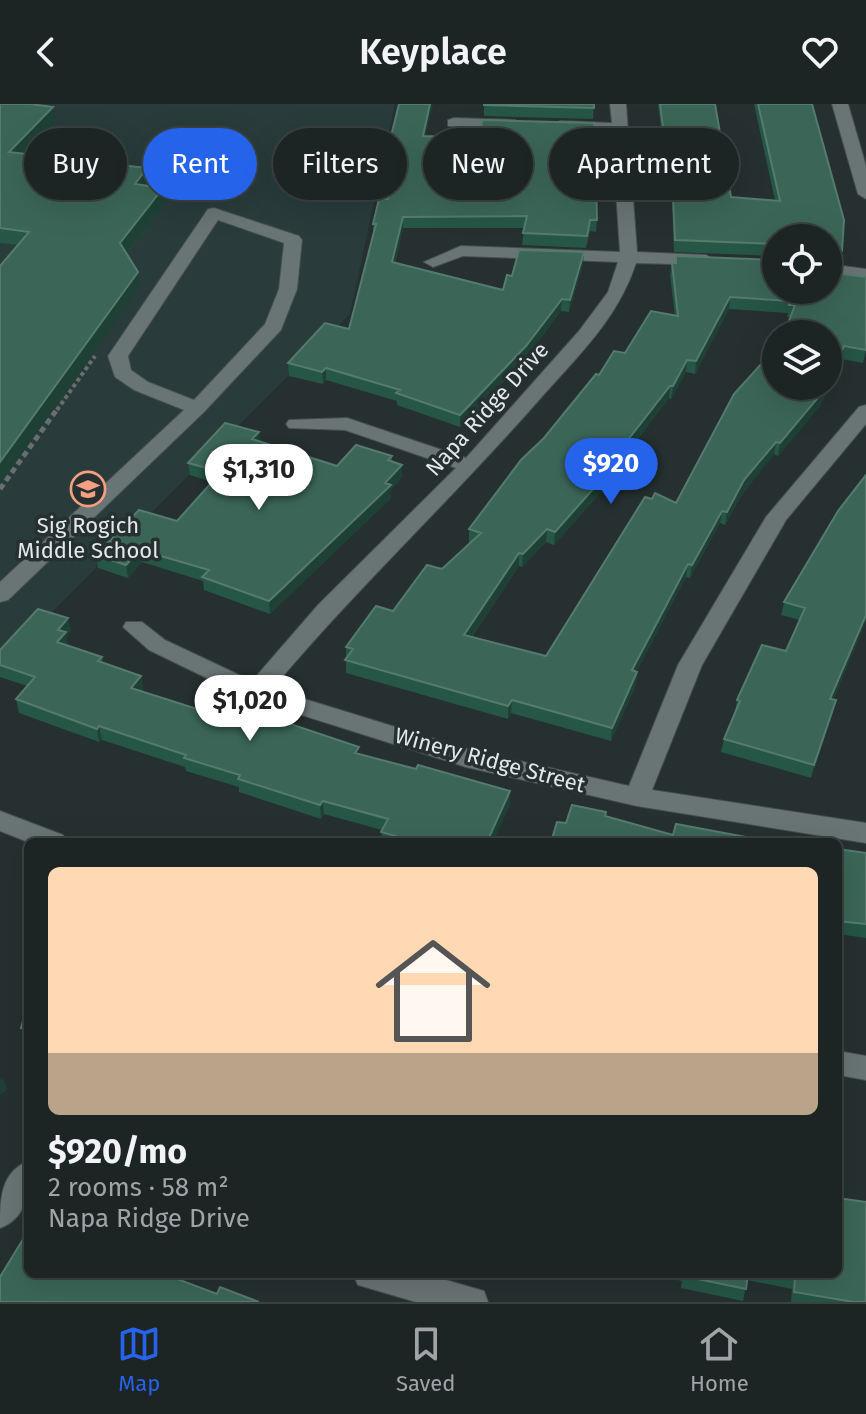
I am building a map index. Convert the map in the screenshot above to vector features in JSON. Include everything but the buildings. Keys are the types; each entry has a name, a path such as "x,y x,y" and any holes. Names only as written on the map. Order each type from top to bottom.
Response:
{"street":[{"name":"Napa Ridge Drive","path":"618,104 620,128"},
{"path":"840,104 866,194"},
{"path":"454,123 620,128"},
{"name":"Napa Ridge Drive","path":"256,692 326,610 470,466 604,311 617,293 629,257 625,200"},
{"path":"0,595 197,408 274,326 288,289 293,240 214,213 118,356 122,373 132,380 197,408"},
{"path":"433,262 461,251 723,260"},
{"path":"842,271 866,274"},
{"path":"637,797 690,665 777,517 866,411"},
{"path":"296,424 347,424 470,466"},
{"name":"Winery Ridge Street","path":"134,627 157,645 256,692 466,758 637,797 866,833"},
{"path":"0,821 44,838"},
{"path":"842,1064 866,1068"},
{"path":"0,1214 24,1181"},
{"path":"384,1278 472,1302"}],"shaded area":[{"name":"Sig Rogich Middle School","path":"0,104 395,104 390,128 273,128 273,200 374,200 350,314 0,664"}],"place":[{"name":"Sig Rogich Middle School","path":"88,489"}]}
